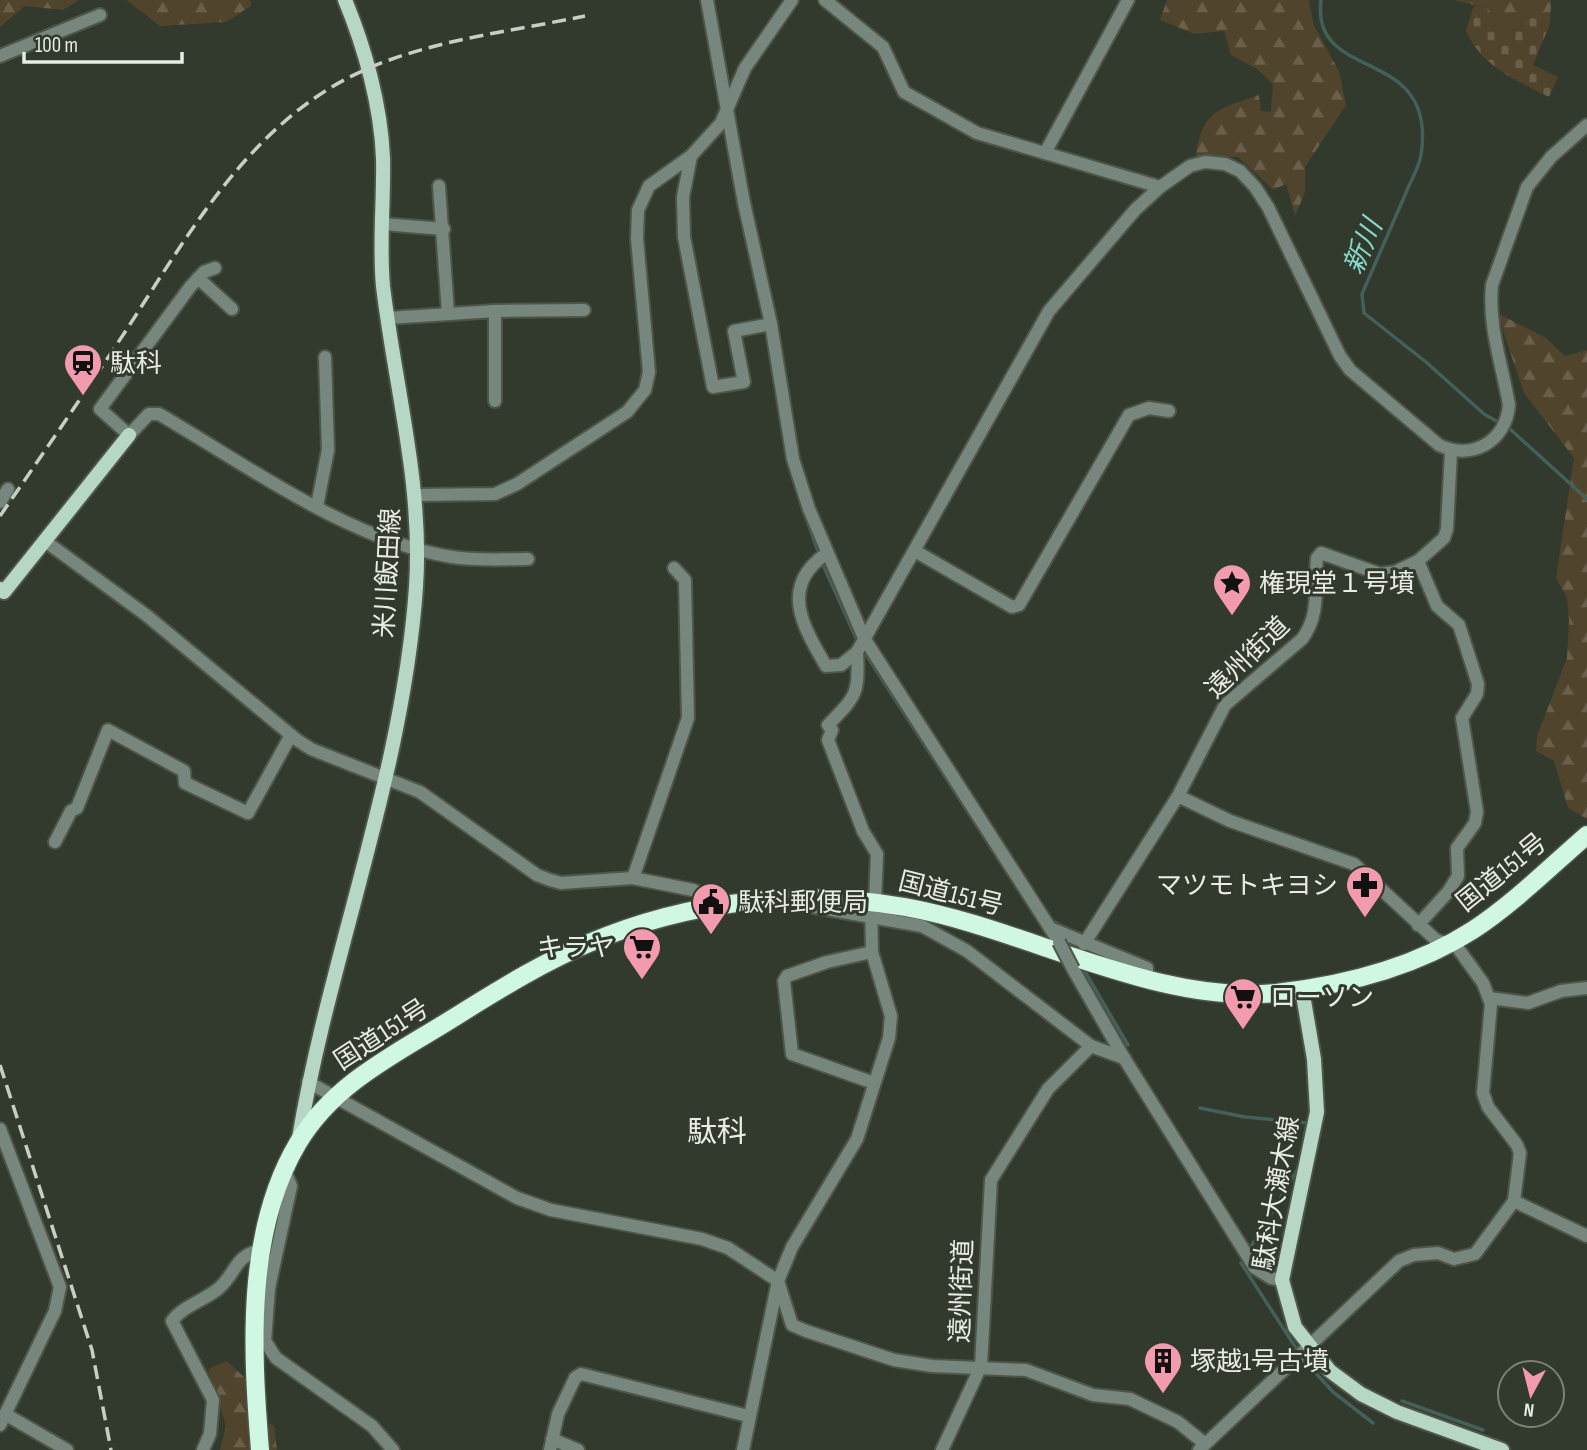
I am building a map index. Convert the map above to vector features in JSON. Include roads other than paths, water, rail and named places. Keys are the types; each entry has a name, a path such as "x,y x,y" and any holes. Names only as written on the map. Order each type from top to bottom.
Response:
{"highway":[{"name":"国道151号","path":"260,1450 253,1339 262,1249 285,1171 298,1143 337,1096 376,1065 545,964 629,928 724,904 800,898 872,906 973,924 1147,978 1189,987 1240,993 1302,989 1345,982 1396,968 1449,944 1498,912 1587,835"}],"main road":[{"name":"米川飯田線","path":"298,1143 308,1082 332,979 386,780 410,641 417,549 415,495 383,285 380,131 364,55 345,0"},
{"path":"0,589 4,592 130,435"},
{"name":"駄科大瀬木線","path":"1302,989 1314,1059 1317,1112 1282,1280 1295,1327 1307,1346 1331,1371 1361,1394 1397,1412 1502,1450"}],"street":[{"path":"706,0 744,203 771,324 793,460 827,553 864,638 1059,942 1125,1058 1255,1268 1271,1278 1282,1280"},
{"path":"415,495 495,494 574,448 638,401 645,390 649,372 637,239 638,210 649,186 691,156 721,123 727,103 745,68 792,0"},
{"path":"825,0 883,47 904,92 976,133 1160,187"},
{"path":"1045,153 1123,1"},
{"path":"0,56 100,15"},
{"path":"827,553 805,571 798,590 805,630 826,666 841,665 857,652 1049,311 1135,210 1160,187 1190,166 1205,162 1225,164 1240,171 1268,207 1339,356 1349,370 1428,437 1451,451 1469,452 1491,442 1508,418 1504,380 1490,317 1492,285 1527,187 1551,156 1587,125"},
{"path":"691,156 683,197 684,237 713,387 744,382 734,331 771,324"},
{"path":"439,186 448,313"},
{"path":"383,224 444,229"},
{"path":"215,268 198,278 100,409 130,435 149,414 159,414 317,506 381,538 417,549 463,558 527,559"},
{"path":"198,278 232,309"},
{"path":"388,318 495,311 584,310"},
{"path":"495,311 495,401"},
{"path":"317,506 328,450 325,357"},
{"path":"915,551 1012,607 1019,605 1129,415 1149,408 1169,411"},
{"name":"遠州街道","path":"1084,944 1178,796 1225,705 1302,639 1309,629 1314,617 1317,558 1321,553 1335,556 1349,566 1380,574 1395,572 1418,561 1444,538 1448,525 1451,451"},
{"path":"0,502 8,489"},
{"path":"45,541 146,615 311,749 434,800 537,875 561,883 634,878 693,890 724,904"},
{"path":"1418,561 1437,606 1459,625 1478,684 1477,694 1462,718 1477,812 1475,823 1457,848 1458,876 1448,892 1418,925"},
{"path":"634,878 688,719 685,580 674,568"},
{"path":"743,1450 778,1280 792,1247 857,1139 889,1038 891,1016 872,952 872,906 877,854 863,831 828,740 832,730 828,725 851,702 859,687 857,652"},
{"path":"55,842 66,820 77,807 108,730 184,771 185,783 248,813 291,735"},
{"path":"308,1082 517,1198 551,1210 702,1239 728,1248 778,1280 792,1325 806,1331 894,1360 932,1366 1026,1370 1093,1395 1130,1399 1178,1422 1202,1447 1399,1261 1414,1255 1438,1253 1454,1259 1475,1254 1514,1201 1520,1153 1517,1145 1488,1107 1483,1093 1489,998 1483,983 1457,947 1436,940 1354,864 1230,821 1178,796"},
{"path":"872,906 946,938 1091,1046 1125,1058"},
{"path":"1050,928 1146,968 1147,978"},
{"path":"872,952 827,962 787,976 784,981 792,1054 874,1083"},
{"path":"1489,998 1528,1003 1561,991 1587,988"},
{"name":"遠州街道","path":"942,1450 981,1366 991,1180 1048,1089 1091,1046"},
{"path":"0,1129 60,1287 55,1311 4,1411 67,1450"},
{"path":"285,1171 291,1186 269,1288 265,1340 276,1358 372,1426 393,1450"},
{"path":"1514,1201 1587,1236"},
{"path":"203,1450 210,1434 212,1400 172,1321 219,1288 245,1253 262,1249"},
{"path":"578,1450 551,1444 558,1414 575,1378 581,1374 748,1416"}],"waterway":[{"name":"新川","path":"1321,0 1323,26 1334,44 1352,57 1394,79 1411,95 1421,120 1420,160 1362,294 1364,313 1426,362 1484,414 1510,429 1587,499"},
{"path":"801,504 819,554"},
{"path":"823,565 857,640"},
{"path":"863,650 1034,914"},
{"path":"1055,922 1063,927"},
{"path":"1084,970 1128,1045"},
{"path":"1200,1108 1245,1117 1307,1123 1304,1139"},
{"path":"1252,1245 1299,1167"},
{"path":"1241,1263 1296,1348"},
{"path":"1304,1360 1333,1392 1373,1423"},
{"path":"1402,1401 1483,1430"}],"railway":[{"path":"0,516 200,217 258,147 291,116 328,90 369,68 395,58 448,43 585,16"},
{"path":"0,1065 92,1350 111,1450"}],"place":[{"name":"駄科","path":"83,397"},
{"name":"権現堂１号墳","path":"1232,617"},
{"name":"マツモトキヨシ","path":"1365,919"},
{"name":"駄科郵便局","path":"711,936"},
{"name":"キラヤ","path":"642,981"},
{"name":"ローソン","path":"1243,1031"},
{"name":"塚越1号古墳","path":"1163,1395"}],"district":[{"name":"駄科","path":"717,1132"}]}
